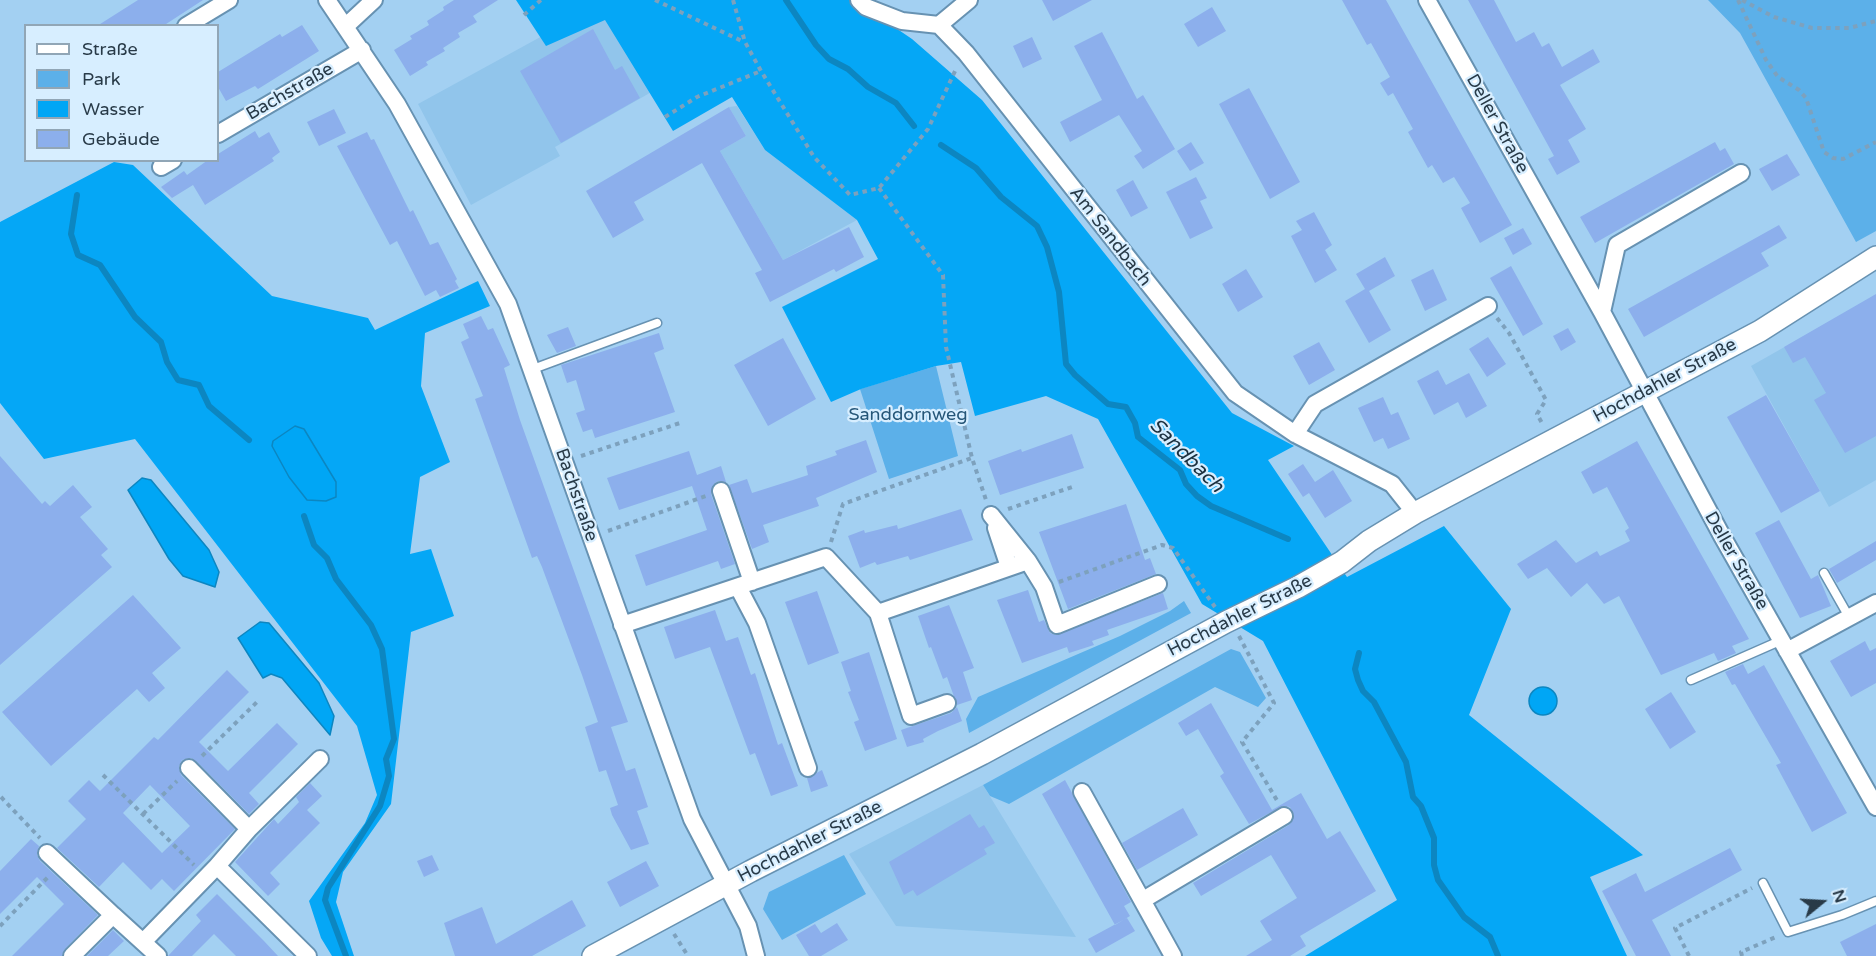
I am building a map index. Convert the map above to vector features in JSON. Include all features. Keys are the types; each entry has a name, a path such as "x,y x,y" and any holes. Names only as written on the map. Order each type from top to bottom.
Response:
{"street":[{"path":"189,24 229,0"},
{"name":"Bachstraße","path":"327,0 397,104 508,304 692,819 748,926 756,956"},
{"path":"346,26 374,0"},
{"path":"859,0 866,7 902,21 939,24 969,0"},
{"name":"Deller Straße","path":"1427,0 1602,312 1644,393 1784,645 1871,784 1876,807"},
{"name":"Am Sandbach","path":"939,24 966,53 1235,393 1295,434 1392,484 1415,513"},
{"name":"Bachstraße","path":"219,133 362,50"},
{"path":"1602,312 1617,245 1741,173"},
{"name":"Hochdahler Straße","path":"593,956 982,754 1342,562 1369,541 1415,513 1760,331 1876,257"},
{"path":"1295,434 1315,404 1488,306"},
{"path":"721,491 757,623 808,768"},
{"path":"992,515 1028,561 1044,587 1058,625 1158,584"},
{"path":"992,515 1009,567"},
{"path":"622,625 826,557 878,613 911,716 947,703"},
{"path":"878,613 1028,561"},
{"path":"1784,645 1876,603"},
{"path":"142,942 320,759"},
{"path":"189,768 249,830"},
{"path":"1082,792 1173,956"},
{"path":"1143,900 1284,816"},
{"path":"47,853 158,956"},
{"path":"212,872 308,956"},
{"path":"72,956 113,915"}],"lane":[{"path":"533,369 657,323"},
{"path":"1824,573 1849,617"},
{"path":"1691,680 1784,645"},
{"path":"1763,883 1788,932 1842,915 1876,901"}],"path":[{"path":"525,15 541,0"},
{"path":"655,0 745,42"},
{"path":"733,0 745,42 761,71 814,157 850,195 879,188 928,129 966,53"},
{"path":"1740,0 1774,17 1812,28 1849,28 1876,21"},
{"path":"1740,0 1761,51 1778,77 1806,98 1824,152 1833,158 1843,159 1876,142"},
{"path":"664,117 698,97 761,71"},
{"path":"879,188 943,275 946,347 972,458 992,515 1075,486"},
{"path":"1488,306 1509,333 1546,400 1537,414 1552,440"},
{"path":"564,462 680,423"},
{"path":"826,557 843,504 972,458"},
{"path":"590,537 721,491"},
{"path":"1227,622 1239,636 1274,703 1242,742 1284,816"},
{"path":"103,775 212,872"},
{"path":"2,797 44,843 47,853"},
{"path":"0,926 60,865"},
{"path":"1689,956 1675,928 1763,883"},
{"path":"665,919 688,956"},
{"path":"1742,956 1740,952 1788,932"}],"shaded area":[{"path":"516,0 867,0 878,16 912,39 982,100 1232,413 1294,446 1268,460 1347,577 1444,526 1511,609 1469,715 1643,855 1590,877 1627,956 1305,956 1397,900 1263,641 1202,604 1098,419 1046,396 975,416 961,362 936,366 861,389 831,402 782,307 878,259 857,220 765,150 732,97 673,131 605,20 546,46"},
{"path":"608,0 669,82 555,147 560,156 471,205 418,104"},
{"path":"737,106 765,150 857,220 783,260 720,151 746,136 729,107"},
{"path":"114,162 133,165 272,296 368,318 375,330 478,281 490,306 425,333 421,386 450,462 420,477 410,554 431,549 454,616 411,632 391,804 343,872 336,902 354,956 332,956 321,938 309,901 365,823 377,795 357,726 135,439 44,459 0,403 0,222"},
{"path":"1876,295 1876,480 1829,507 1751,366"},
{"path":"983,785 1076,937 896,926 849,854"}],"green space":[{"path":"1708,0 1876,0 1876,231 1856,242 1740,33"},
{"name":"Sanddornweg","path":"936,366 958,456 889,479 860,389"},
{"path":"1184,601 1191,613 969,733 966,719 978,697 1120,636 1170,611"},
{"path":"1231,649 1240,652 1266,698 1258,707 1215,687 1009,804 990,796 983,785"},
{"path":"844,855 866,894 782,940 763,909 769,892"}],"water":[{"path":"295,426 304,429 336,482 336,497 326,501 307,500 289,477 272,446 273,441"},
{"path":"142,478 151,480 209,550 219,572 215,587 183,576 169,559 128,490"},
{"path":"260,622 269,623 319,683 334,716 330,735 282,678 271,674 263,678 238,638"},
{"path":"1543,687 1553,691 1557,701 1553,711 1543,715 1533,711 1529,701 1533,691"}],"building":[{"path":"138,0 203,0 166,24 100,24"},
{"path":"454,0 498,0 473,16 477,22 458,33 460,37 443,48 445,51 426,62 428,65 410,76 394,50 412,39 410,36 429,25 427,21"},
{"path":"1042,0 1092,0 1053,21"},
{"path":"1342,0 1386,0 1512,225 1480,243 1461,208 1470,203 1454,177 1443,183 1432,165 1428,168 1408,132 1413,129 1393,93 1388,96 1380,83 1390,77 1371,43 1367,45"},
{"path":"1468,0 1494,0 1516,42 1534,32 1542,47 1549,43 1562,67 1593,49 1600,62 1560,85 1586,129 1568,140 1580,162 1557,175 1548,159 1554,156"},
{"path":"1212,7 1226,31 1198,47 1184,24"},
{"path":"302,25 319,51 258,89 255,86 226,101 219,89 219,71 280,34 282,37"},
{"path":"593,29 615,70 622,66 640,98 561,143 520,71"},
{"path":"1102,32 1137,99 1143,95 1175,149 1143,169 1134,156 1142,151 1119,115 1070,142 1060,122 1102,100 1074,46"},
{"path":"1032,37 1042,59 1023,68 1013,46"},
{"path":"1249,88 1300,182 1270,199 1219,104"},
{"path":"729,107 746,136 720,151 783,260 849,227 864,257 836,272 834,269 770,302 755,273 762,270 702,163 634,202 644,220 613,238 586,191"},
{"path":"334,109 346,133 319,146 307,122"},
{"path":"255,131 259,138 269,132 280,152 272,158 274,161 205,205 193,185 172,198 161,187 184,171 187,175 205,162 219,162 219,153"},
{"path":"367,132 371,140 374,139 410,212 413,210 430,245 438,242 457,279 455,281 459,288 440,297 436,290 425,296 397,241 390,245 337,146"},
{"path":"1191,142 1204,163 1190,171 1177,151"},
{"path":"1715,142 1720,151 1725,148 1734,164 1595,243 1580,217"},
{"path":"1787,154 1800,175 1772,191 1759,169"},
{"path":"1196,177 1207,198 1200,201 1213,228 1190,239 1166,192"},
{"path":"1133,180 1148,208 1131,217 1116,190"},
{"path":"1314,212 1332,245 1325,250 1337,270 1315,283 1291,236 1302,230 1296,221"},
{"path":"1779,225 1787,238 1761,253 1769,266 1644,337 1628,309"},
{"path":"1523,228 1532,244 1513,255 1504,238"},
{"path":"1385,257 1395,276 1369,291 1391,330 1369,343 1345,301 1365,289 1356,274"},
{"path":"1511,266 1543,324 1523,336 1490,278"},
{"path":"1246,269 1263,297 1238,312 1222,284"},
{"path":"1433,269 1447,300 1425,311 1411,280"},
{"path":"1876,294 1876,436 1845,453 1814,400 1826,393 1805,357 1793,363 1784,347"},
{"path":"481,316 488,330 493,328 510,365 504,368 520,420 628,722 611,727 626,771 635,768 648,807 637,811 649,844 631,850 612,815 610,808 618,805 606,770 599,772 585,727 598,722 582,675 542,567 537,556 532,558 475,399 483,396 461,342 469,338 463,324"},
{"path":"568,327 576,346 557,353 547,335"},
{"path":"1568,328 1576,342 1561,351 1553,336"},
{"path":"659,333 664,349 654,353 675,412 595,438 592,429 583,432 576,413 585,410 576,380 567,383 561,365"},
{"path":"1488,337 1506,364 1487,377 1469,349"},
{"path":"783,338 816,399 768,426 734,365"},
{"path":"1319,342 1335,370 1309,385 1293,356"},
{"path":"1438,370 1446,385 1469,373 1487,406 1466,418 1458,402 1434,415 1417,381"},
{"path":"1766,395 1820,491 1781,513 1727,417"},
{"path":"1383,397 1391,415 1398,412 1410,439 1388,449 1383,438 1374,442 1358,408"},
{"path":"1072,434 1084,468 1000,495 988,461 1021,449 1022,452"},
{"path":"866,440 877,472 816,498 819,506 763,525 769,542 752,549 729,485 747,479 752,493 793,480 808,475 806,466 837,455 835,451"},
{"path":"1637,441 1749,639 1732,646 1736,653 1718,661 1714,653 1661,675 1619,596 1604,604 1587,583 1571,597 1547,568 1528,579 1517,564 1556,540 1576,563 1597,551 1600,556 1630,541 1625,531 1629,528 1607,487 1593,494 1581,472"},
{"path":"689,451 697,475 721,466 726,482 718,481 714,484 711,494 735,564 721,569 718,561 646,586 635,555 707,530 692,486 619,510 607,478"},
{"path":"0,456 42,504 45,501 50,506 73,485 92,507 80,517 108,549 101,555 112,567 0,665"},
{"path":"1303,464 1315,482 1333,470 1352,501 1325,518 1309,493 1303,497 1288,474"},
{"path":"1126,504 1145,560 1150,558 1156,574 1068,609 1039,532"},
{"path":"961,509 973,540 910,560 908,556 877,565 875,562 860,568 848,536 864,530 865,533 897,525 898,529"},
{"path":"1779,520 1811,579 1818,575 1831,606 1800,618 1755,533"},
{"path":"1876,541 1876,560 1837,583 1829,569"},
{"path":"1028,590 1039,622 1044,620 1050,633 1056,635 1163,593 1168,609 1107,630 1109,635 1092,641 1094,645 1069,653 1067,647 1022,663 997,600"},
{"path":"817,591 839,653 808,665 785,602"},
{"path":"133,595 181,648 152,673 165,688 149,702 137,689 51,766 2,712"},
{"path":"949,605 974,668 963,672 972,700 957,705 947,677 943,679 931,647 929,648 918,616"},
{"path":"715,610 726,641 738,637 751,675 755,673 778,745 782,743 798,786 771,796 755,753 750,755 710,647 675,659 664,627"},
{"path":"1865,641 1870,651 1876,648 1876,683 1851,697 1830,661"},
{"path":"869,652 897,739 865,751 854,722 859,720 848,692 851,691 841,662"},
{"path":"1743,664 1748,674 1764,665 1847,813 1812,832 1776,765 1781,763 1735,684 1732,685 1725,672"},
{"path":"227,670 249,692 199,742 228,771 277,723 298,744 249,793 259,804 249,814 196,761 191,758 182,760 179,766 181,775 235,829 174,891 162,879 151,890 123,862 99,887 57,848 86,819 68,801 89,780 100,791 154,737 158,740","holes":["150,785 190,826 162,853 123,813"]},
{"path":"1671,692 1696,732 1670,749 1645,709"},
{"path":"1211,703 1272,810 1301,793 1327,839 1340,831 1376,891 1300,936 1306,946 1290,956 1246,956 1272,940 1260,921 1297,898 1271,855 1201,896 1193,883 1289,825 1294,816 1290,807 1283,806 1249,824 1220,776 1224,773 1198,729 1186,736 1178,723"},
{"path":"957,707 962,721 923,739 924,742 907,747 901,730 951,713"},
{"path":"822,770 828,786 811,792 807,778"},
{"path":"1065,780 1131,902 1124,906 1130,916 1115,925 1042,794"},
{"path":"310,783 322,796 307,810 320,823 270,873 280,884 268,896 235,862 274,819 278,824 299,802 296,797"},
{"path":"1183,808 1198,835 1137,870 1122,843"},
{"path":"970,814 979,828 984,825 995,843 984,849 987,854 917,896 913,890 904,895 889,862"},
{"path":"31,839 39,846 37,855 40,861 98,915 65,949 62,956 12,956 64,904 37,877 0,914 0,871"},
{"path":"1730,848 1742,870 1652,920 1671,956 1636,956 1602,891 1636,873 1645,892"},
{"path":"432,855 439,870 424,877 417,861"},
{"path":"646,861 659,886 620,907 607,882"},
{"path":"217,894 278,956 236,956 214,934 192,956 168,956 201,921 196,915"},
{"path":"572,900 586,926 532,956 455,956 444,923 482,907 496,944"},
{"path":"1127,918 1135,931 1096,953 1088,939"},
{"path":"837,923 848,940 821,956 809,956 796,935 815,924 821,933"},
{"path":"1876,924 1876,956 1847,956 1840,942"},
{"path":"113,930 124,941 108,956 87,956"}],"waterway":[{"name":"Sandbach","path":"786,0 816,45 829,59 848,69 868,87 896,103 914,126"},
{"name":"Sandbach","path":"941,145 976,168 1001,197 1037,226 1047,247 1059,292 1066,364 1075,375 1108,404 1126,407 1135,423 1138,437 1180,470 1186,484 1197,496 1211,506 1288,539"},
{"path":"77,195 71,234 78,255 100,265 135,317 161,342 167,362 178,380 199,385 209,406 249,440"},
{"path":"304,516 314,545 327,558 336,579 371,625 382,649 394,739 386,759 389,776 380,806 328,888 325,900 346,956"},
{"name":"Sandbach","path":"1359,653 1355,669 1358,680 1363,691 1374,702 1406,762 1413,797 1421,806 1434,838 1434,865 1438,880 1464,917 1490,937 1498,956"}]}
